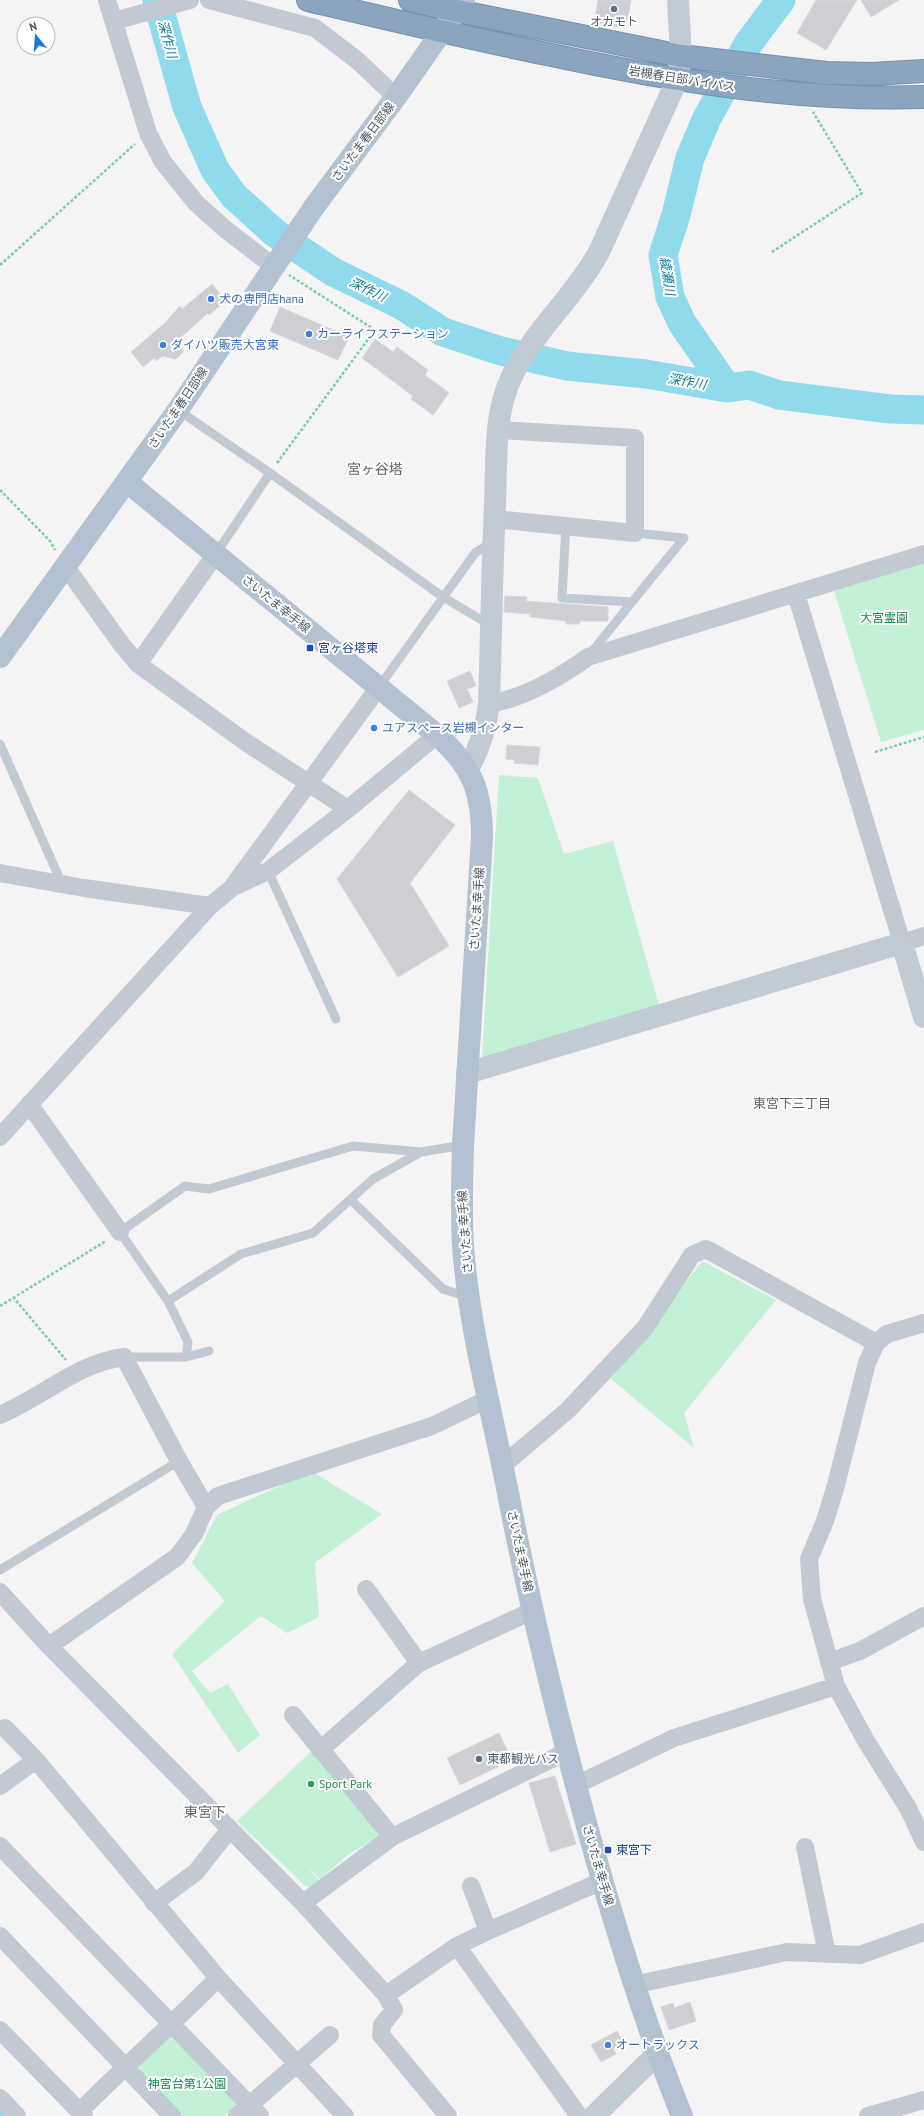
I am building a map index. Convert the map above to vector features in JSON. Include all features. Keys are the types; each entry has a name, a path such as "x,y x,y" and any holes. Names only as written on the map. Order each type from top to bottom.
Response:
{"highway":[{"name":"岩槻春日部バイパス","path":"308,0 442,32 676,80 794,94 847,97 924,97"},
{"name":"岩槻春日部バイパス","path":"410,0 460,6 681,56 789,70 872,74 924,71"}],"main road":[{"name":"さいたま春日部線","path":"0,657 178,410 314,207 396,97 460,6"},
{"name":"さいたま幸手線","path":"127,482 437,735 458,755 468,769 475,783 480,801 482,837 462,1145 463,1247 470,1298 488,1399 532,1612 566,1752 633,1985 657,2054 682,2116"}],"street":[{"path":"107,0 148,133 163,162 196,203 225,229 276,262"},
{"path":"209,0 315,28 358,61 396,97"},
{"path":"468,769 477,754 484,732 489,704 494,519 500,409 512,376 520,361 589,271 599,252 676,80 681,56 678,0"},
{"path":"114,21 183,2"},
{"path":"494,519 566,524 635,533 636,438 498,430"},
{"path":"489,704 500,702 540,686 565,674 588,657 707,619 796,594 924,554"},
{"path":"138,664 215,555"},
{"path":"66,567 122,645 138,664 244,741 348,809"},
{"path":"796,594 924,1018"},
{"path":"0,1137 210,906 233,887 379,687"},
{"path":"233,887 268,871 348,809 437,735"},
{"path":"0,873 62,884 210,906"},
{"path":"467,1073 924,936"},
{"path":"29,1104 120,1232"},
{"path":"502,1466 568,1410 640,1334 692,1255 706,1249 876,1343"},
{"path":"924,1323 887,1334 876,1343 867,1363 825,1521 808,1559 812,1599 836,1686 866,1741 908,1808 924,1842"},
{"path":"0,1415 77,1373 107,1359 124,1357 179,1462 206,1507"},
{"path":"48,1646 177,1557 194,1534 206,1507 218,1496 432,1426 488,1399"},
{"path":"366,1589 419,1663"},
{"path":"0,1592 48,1646 303,1903 386,1995 394,2010 382,2025 381,2035 448,2116"},
{"path":"320,1750 419,1663 532,1612"},
{"path":"829,1662 860,1651 924,1616"},
{"path":"576,1785 674,1738 836,1686"},
{"path":"293,1714 320,1750 392,1837"},
{"path":"3,1726 36,1760 218,1978 345,2116"},
{"path":"303,1903 392,1837 566,1752"},
{"path":"0,1786 36,1760"},
{"path":"154,1903 196,1872 229,1830"},
{"path":"0,1846 173,2024 248,2112 296,2064 330,2035"},
{"path":"805,1847 827,1954"},
{"path":"386,1995 457,1946 602,1881"},
{"path":"471,1886 488,1931"},
{"path":"633,1985 786,1952 860,1955 924,1932"},
{"path":"0,1936 172,2116"},
{"path":"457,1946 579,2116"},
{"path":"0,2030 82,2113 124,2067 173,2024 218,1978"},
{"path":"594,2116 657,2054"},
{"path":"0,2098 17,2116"},
{"path":"868,2116 924,2100"}],"lane":[{"path":"178,410 270,473 443,597 491,626"},
{"path":"215,555 270,473"},
{"path":"566,524 562,598 632,602"},
{"path":"588,657 684,538 635,533"},
{"path":"379,687 475,553 494,541"},
{"path":"0,744 62,884"},
{"path":"268,871 336,1019"},
{"path":"186,1357 188,1342 168,1301 120,1232 185,1186 209,1189 353,1146 421,1152 462,1145"},
{"path":"168,1301 241,1254 314,1233 372,1179 421,1152"},
{"path":"351,1200 443,1289 470,1298"},
{"path":"124,1357 186,1357 209,1351"},
{"path":"0,1570 179,1462"}],"path":[{"path":"772,252 862,193 794,94"},
{"path":"0,264 148,133"},
{"path":"270,473 375,330 276,262"},
{"path":"0,490 50,541 66,567"},
{"path":"875,752 924,737"},
{"path":"0,1306 120,1232"},
{"path":"13,1297 77,1373"}],"green space":[{"name":"大宮霊園","path":"924,563 924,730 881,742 834,591"},
{"path":"499,775 538,778 564,854 613,841 659,1005 482,1059"},
{"path":"702,1261 776,1300 684,1413 694,1448 611,1379"},
{"path":"311,1471 382,1514 315,1563 319,1617 287,1633 261,1616 192,1671 210,1693 228,1684 260,1735 238,1753 172,1654 225,1601 192,1563 217,1515"},
{"name":"Sport Park","path":"316,1747 380,1830 379,1837 349,1854 320,1879 305,1864 319,1880 313,1886 305,1886 237,1821"},
{"name":"神宮台第1公園","path":"170,2036 236,2099 236,2106 225,2116 182,2116 141,2072 139,2065"}],"building":[{"path":"598,0 631,0 626,28 594,22"},
{"path":"816,0 857,0 826,50 797,33"},
{"path":"861,0 899,0 871,17"},
{"path":"212,284 226,301 209,315 208,313 180,338 183,352 176,359 162,356 156,361 154,358 143,367 131,352 165,323 180,306 182,309"},
{"path":"280,307 349,337 338,360 270,331"},
{"path":"375,339 393,352 397,347 428,370 425,375 449,393 433,415 411,399 413,396 362,358"},
{"path":"505,596 527,597 526,601 608,607 608,621 580,621 580,624 566,624 566,621 530,617 530,614 504,612"},
{"path":"470,671 476,686 467,689 473,702 459,708 447,681"},
{"path":"507,745 540,747 538,765 514,763 515,760 506,759"},
{"path":"409,790 455,825 410,883 449,946 398,977 337,879"},
{"path":"499,1733 512,1760 460,1785 447,1758"},
{"path":"555,1776 576,1844 550,1852 529,1783"},
{"path":"690,2002 696,2021 669,2030 661,2007 673,2003 674,2008"},
{"path":"617,2031 623,2042 613,2048 616,2054 601,2062 591,2045"}],"waterway":[{"name":"深作川","path":"157,0 187,107 215,170 234,196 275,233 333,272 401,305 443,332 501,351 567,366 646,374 727,388 749,385 779,395 890,409 924,410"},
{"name":"綾瀬川","path":"727,388 682,323 670,297 663,255 676,215 690,158 707,118 748,44 781,0"},
{"path":"0,2111 5,2116"}],"place":[{"name":"オカモト","path":"614,9"},
{"name":"犬の専門店hana","path":"211,299"},
{"name":"カーライフステーション","path":"309,334"},
{"name":"ダイハツ販売大宮東","path":"163,345"},
{"name":"宮ヶ谷塔東","path":"310,648"},
{"name":"ユアスペース岩槻インター","path":"374,728"},
{"name":"東都観光バス","path":"479,1759"},
{"name":"Sport Park","path":"311,1784"},
{"name":"東宮下","path":"608,1850"},
{"name":"オートラックス","path":"608,2045"}],"district":[{"name":"宮ヶ谷塔","path":"375,469"},
{"name":"東宮下三丁目","path":"792,1103"},
{"name":"東宮下","path":"205,1812"}]}
